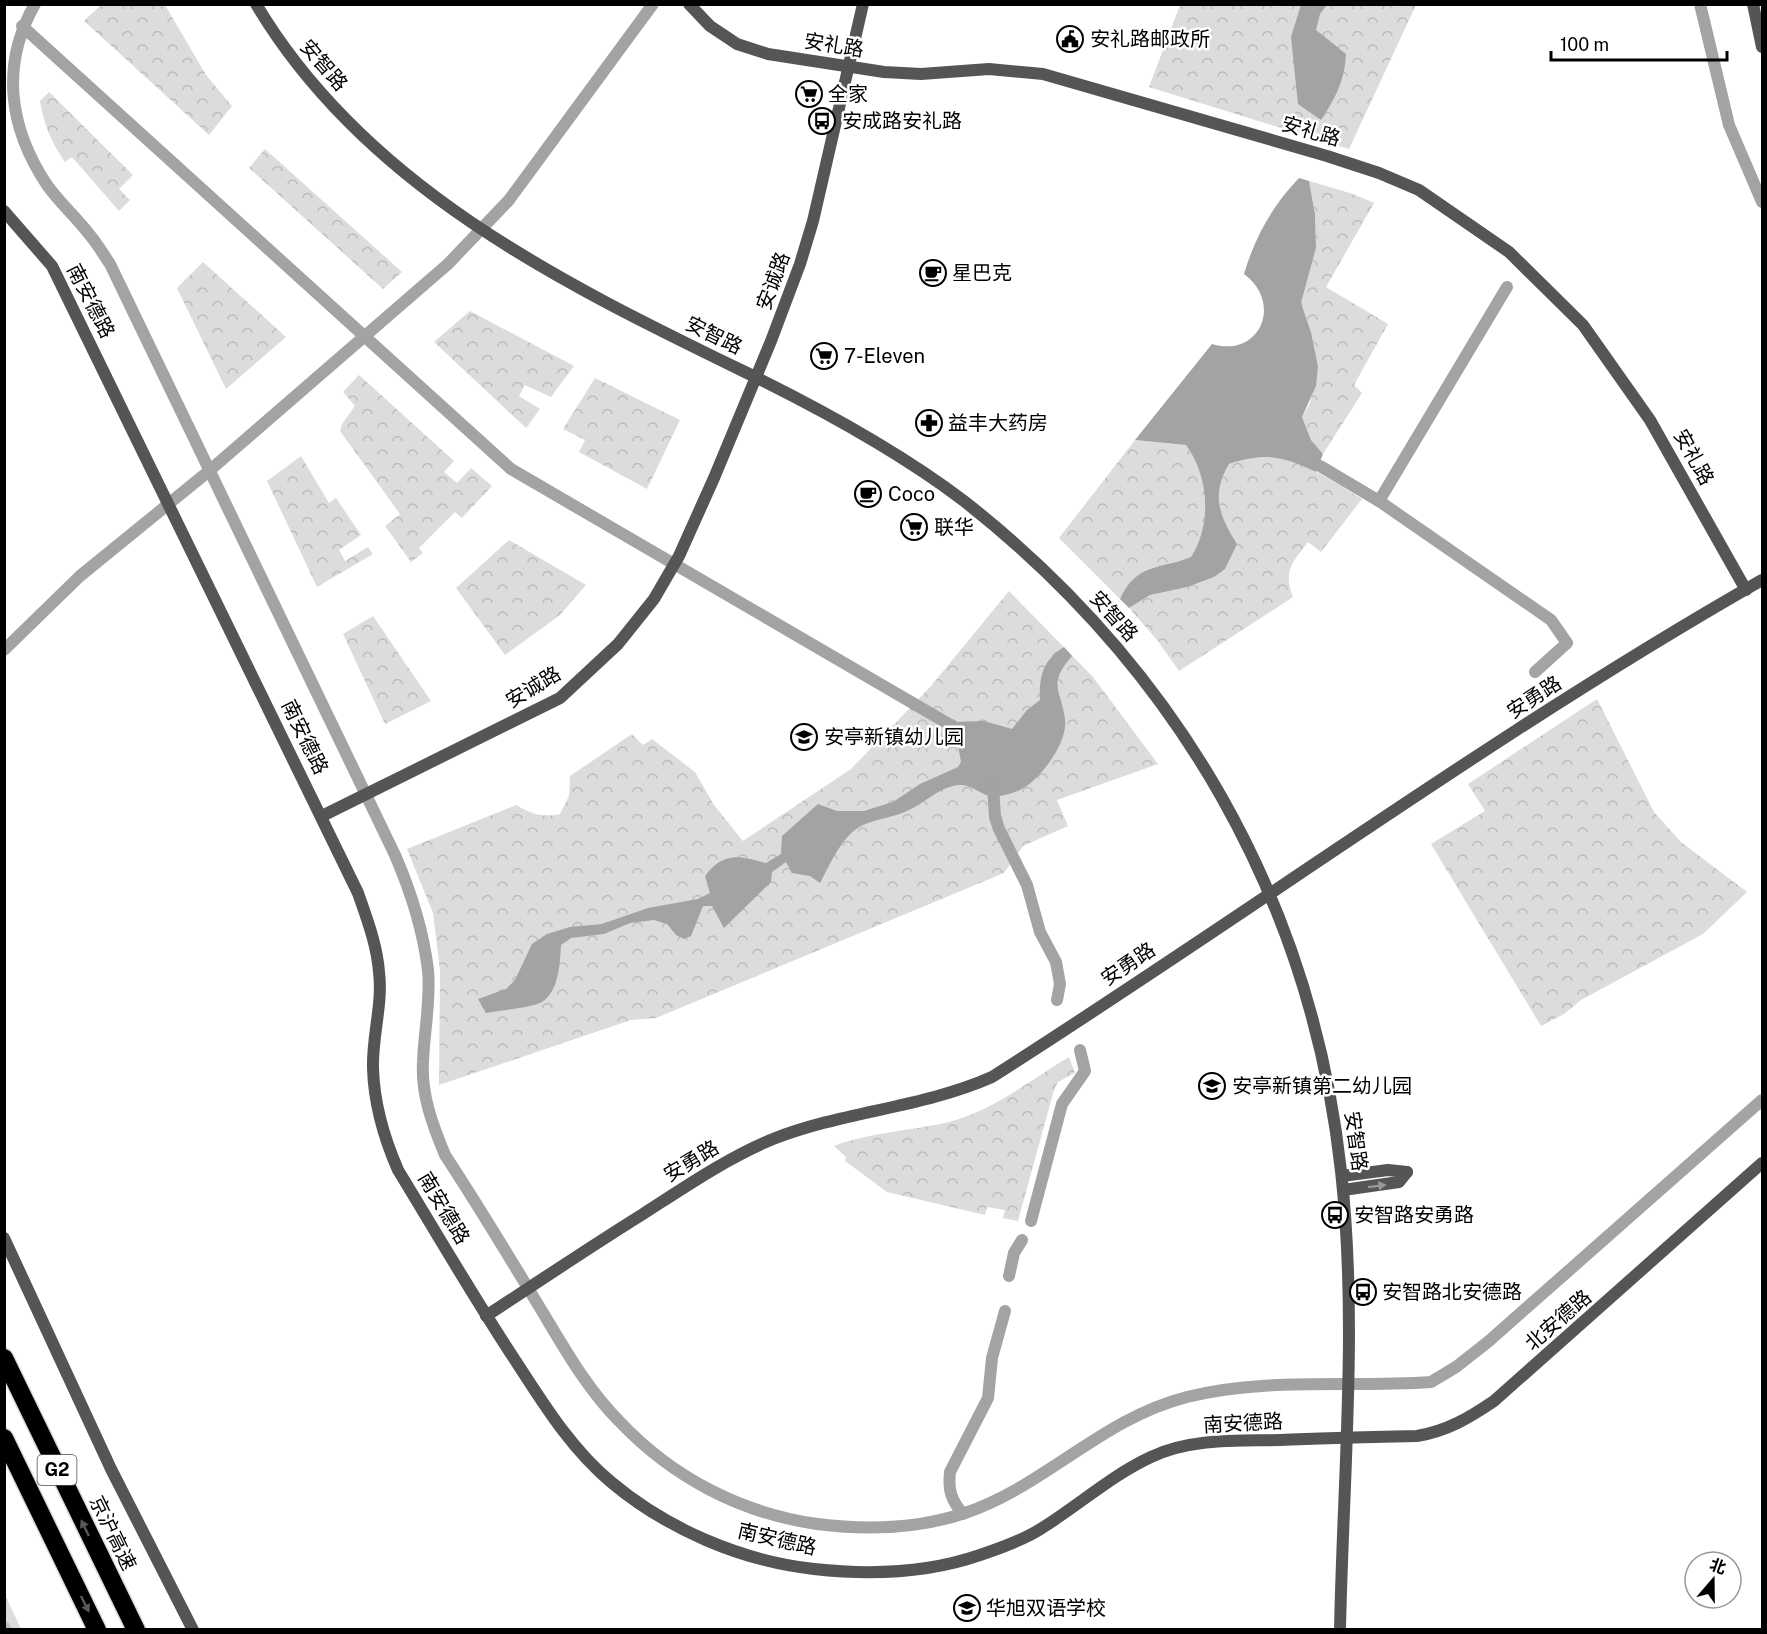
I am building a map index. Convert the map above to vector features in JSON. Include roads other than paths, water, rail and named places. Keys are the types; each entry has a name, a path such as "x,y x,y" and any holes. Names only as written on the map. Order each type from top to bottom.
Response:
{"highway":[{"name":"京沪高速","path":"4,1359 136,1629"},
{"name":"G2","path":"4,1438 98,1629"}],"street":[{"name":"安智路","path":"256,4 301,72 342,116 403,172 472,224 615,309 755,377 907,462 960,499 1044,570 1109,638 1150,686 1186,735 1251,848 1270,892 1287,934 1322,1051 1342,1176 1350,1311 1350,1370 1340,1629"},
{"name":"安礼路","path":"689,4 710,26 737,44 768,54 849,68 921,74 988,69 1043,74 1327,156 1379,173 1419,190 1509,252 1583,325 1650,420 1746,590"},
{"name":"安诚路","path":"322,816 380,790 560,698 636,624 679,556 776,330 813,221 863,4"},
{"path":"1753,4 1762,47"},
{"name":"南安德路","path":"4,211 52,267 358,893 376,948 379,994 373,1068 378,1109 387,1144 398,1170 486,1316 546,1409 574,1445 610,1482 672,1524 749,1556 794,1567 838,1572 884,1572 931,1567 975,1557 1040,1530 1120,1474 1153,1456 1180,1447 1219,1442 1347,1438"},
{"name":"安勇路","path":"486,1316 704,1175 754,1148 838,1118 935,1097 964,1089 992,1077 1270,892 1640,652 1762,580"},
{"name":"北安德路","path":"1347,1438 1417,1436 1439,1432 1473,1415 1524,1375 1762,1163"},
{"path":"1342,1176 1388,1170 1407,1172 1398,1182 1343,1190"},
{"path":"4,1238 111,1469 193,1629"}],"waterway":[{"path":"35,4 24,27 13,73 17,119 24,141 47,185 92,237 110,264 401,869 416,911 426,955 429,993 423,1062 424,1086 432,1122 445,1155 573,1362 595,1393 640,1441 685,1475 734,1501 789,1519 854,1527 910,1525 965,1513 995,1501 1128,1420 1156,1407 1187,1397 1247,1387 1278,1385 1431,1382 1456,1367 1489,1341 1762,1100"},
{"path":"4,650 80,576 209,471 448,264 509,200 653,4"},
{"path":"1700,4 1729,125 1762,202"},
{"path":"22,26 511,469 959,730"},
{"path":"1379,501 1507,287"},
{"path":"1320,466 1379,501 1551,620 1567,643 1535,672"},
{"path":"993,786 995,817 999,829 1027,885 1040,932 1056,962 1060,984 1057,1000"},
{"path":"1031,1221 1062,1104 1085,1071 1080,1050"},
{"path":"1009,1276 1014,1253 1022,1240"},
{"path":"963,1514 951,1494 950,1472 988,1398 992,1358 1005,1311"}],"place":[{"name":"安礼路邮政所","path":"1070,39"},
{"name":"全家","path":"809,94"},
{"name":"安成路安礼路","path":"822,121"},
{"name":"星巴克","path":"933,273"},
{"name":"7-Eleven","path":"824,356"},
{"name":"益丰大药房","path":"929,423"},
{"name":"Coco","path":"868,494"},
{"name":"联华","path":"914,527"},
{"name":"安亭新镇幼儿园","path":"804,737"},
{"name":"安亭新镇第二幼儿园","path":"1212,1086"},
{"name":"安智路安勇路","path":"1335,1215"},
{"name":"安智路北安德路","path":"1363,1292"},
{"name":"华旭双语学校","path":"967,1608"}]}
